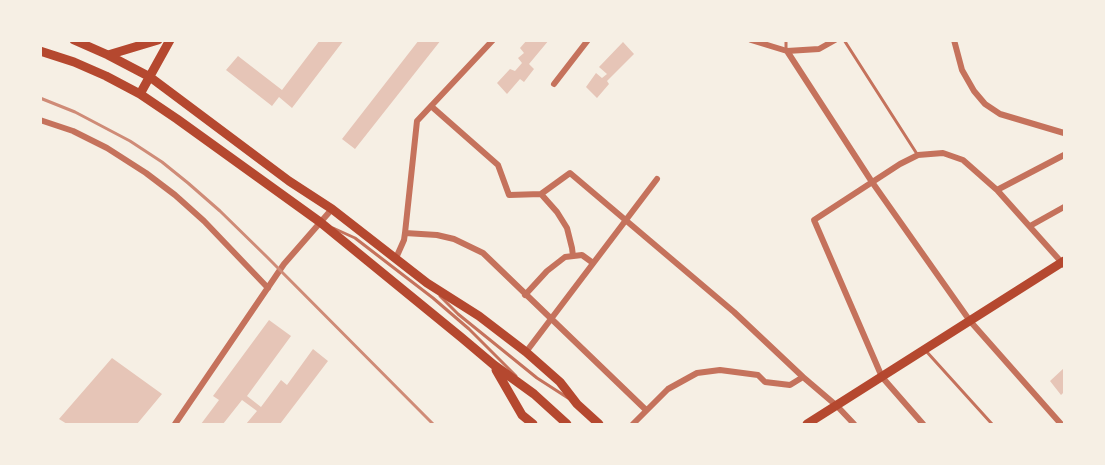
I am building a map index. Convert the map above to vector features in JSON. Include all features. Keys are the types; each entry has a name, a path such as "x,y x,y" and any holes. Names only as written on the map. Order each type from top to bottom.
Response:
{"main road":[{"path":"74,40 150,77 289,181 332,209 427,283 479,316 560,382 577,404 599,424"},
{"path":"108,55 158,40"},
{"path":"140,94 170,40"},
{"path":"40,51 84,67 140,94 320,222 494,365 534,394 567,424"},
{"path":"807,424 1064,263"},
{"path":"494,365 522,415 533,424"}],"street":[{"path":"396,258 404,240 417,121 493,40"},
{"path":"554,84 588,40"},
{"path":"751,40 786,51 819,48 835,40"},
{"path":"954,40 962,70 974,91 985,104 1000,114 1065,133"},
{"path":"786,51 872,182 970,321 1061,424"},
{"path":"431,106 498,165 510,195 541,194 570,173 734,312 854,424"},
{"path":"40,120 81,135 107,148 146,173 204,221 268,288"},
{"path":"923,424 882,377 814,220 900,164 918,155 943,153 963,160 997,190 1064,263"},
{"path":"997,190 1065,155"},
{"path":"526,352 657,179"},
{"path":"541,194 567,228 573,256"},
{"path":"1030,225 1065,207"},
{"path":"175,424 284,264 332,209"},
{"path":"405,233 438,235 454,239 483,253 646,410"},
{"path":"525,295 565,257 582,255 593,263"},
{"path":"633,424 668,389 697,373 720,370 758,375 765,382 790,385 803,377"}],"lane":[{"path":"786,40 786,51"},
{"path":"844,40 918,155"},
{"path":"320,222 355,238 433,298 469,329 534,394"},
{"path":"427,283 458,314 537,378 577,404"},
{"path":"924,350 992,424"}],"building":[{"path":"320,40 344,40 292,108 279,97 272,106 226,70 238,56 282,90"},
{"path":"419,40 441,40 355,149 342,139"},
{"path":"527,40 549,40 529,64 534,69 524,82 520,79 507,94 497,83 510,69 515,71 522,63 518,58 524,53 520,48"},
{"path":"623,42 634,54 607,81 609,84 597,98 586,87 596,73 602,78 607,74 599,67"},
{"path":"269,320 291,336 247,396 261,407 281,380 287,385 313,349 328,361 280,424 246,424 257,411 242,400 223,424 201,424 219,400 213,396"},
{"path":"112,358 162,394 137,424 67,424 59,419"},
{"path":"1064,368 1064,392 1061,395 1050,381"}],"railway":[{"path":"40,98 75,112 130,141 188,183 267,257 433,424"}]}
